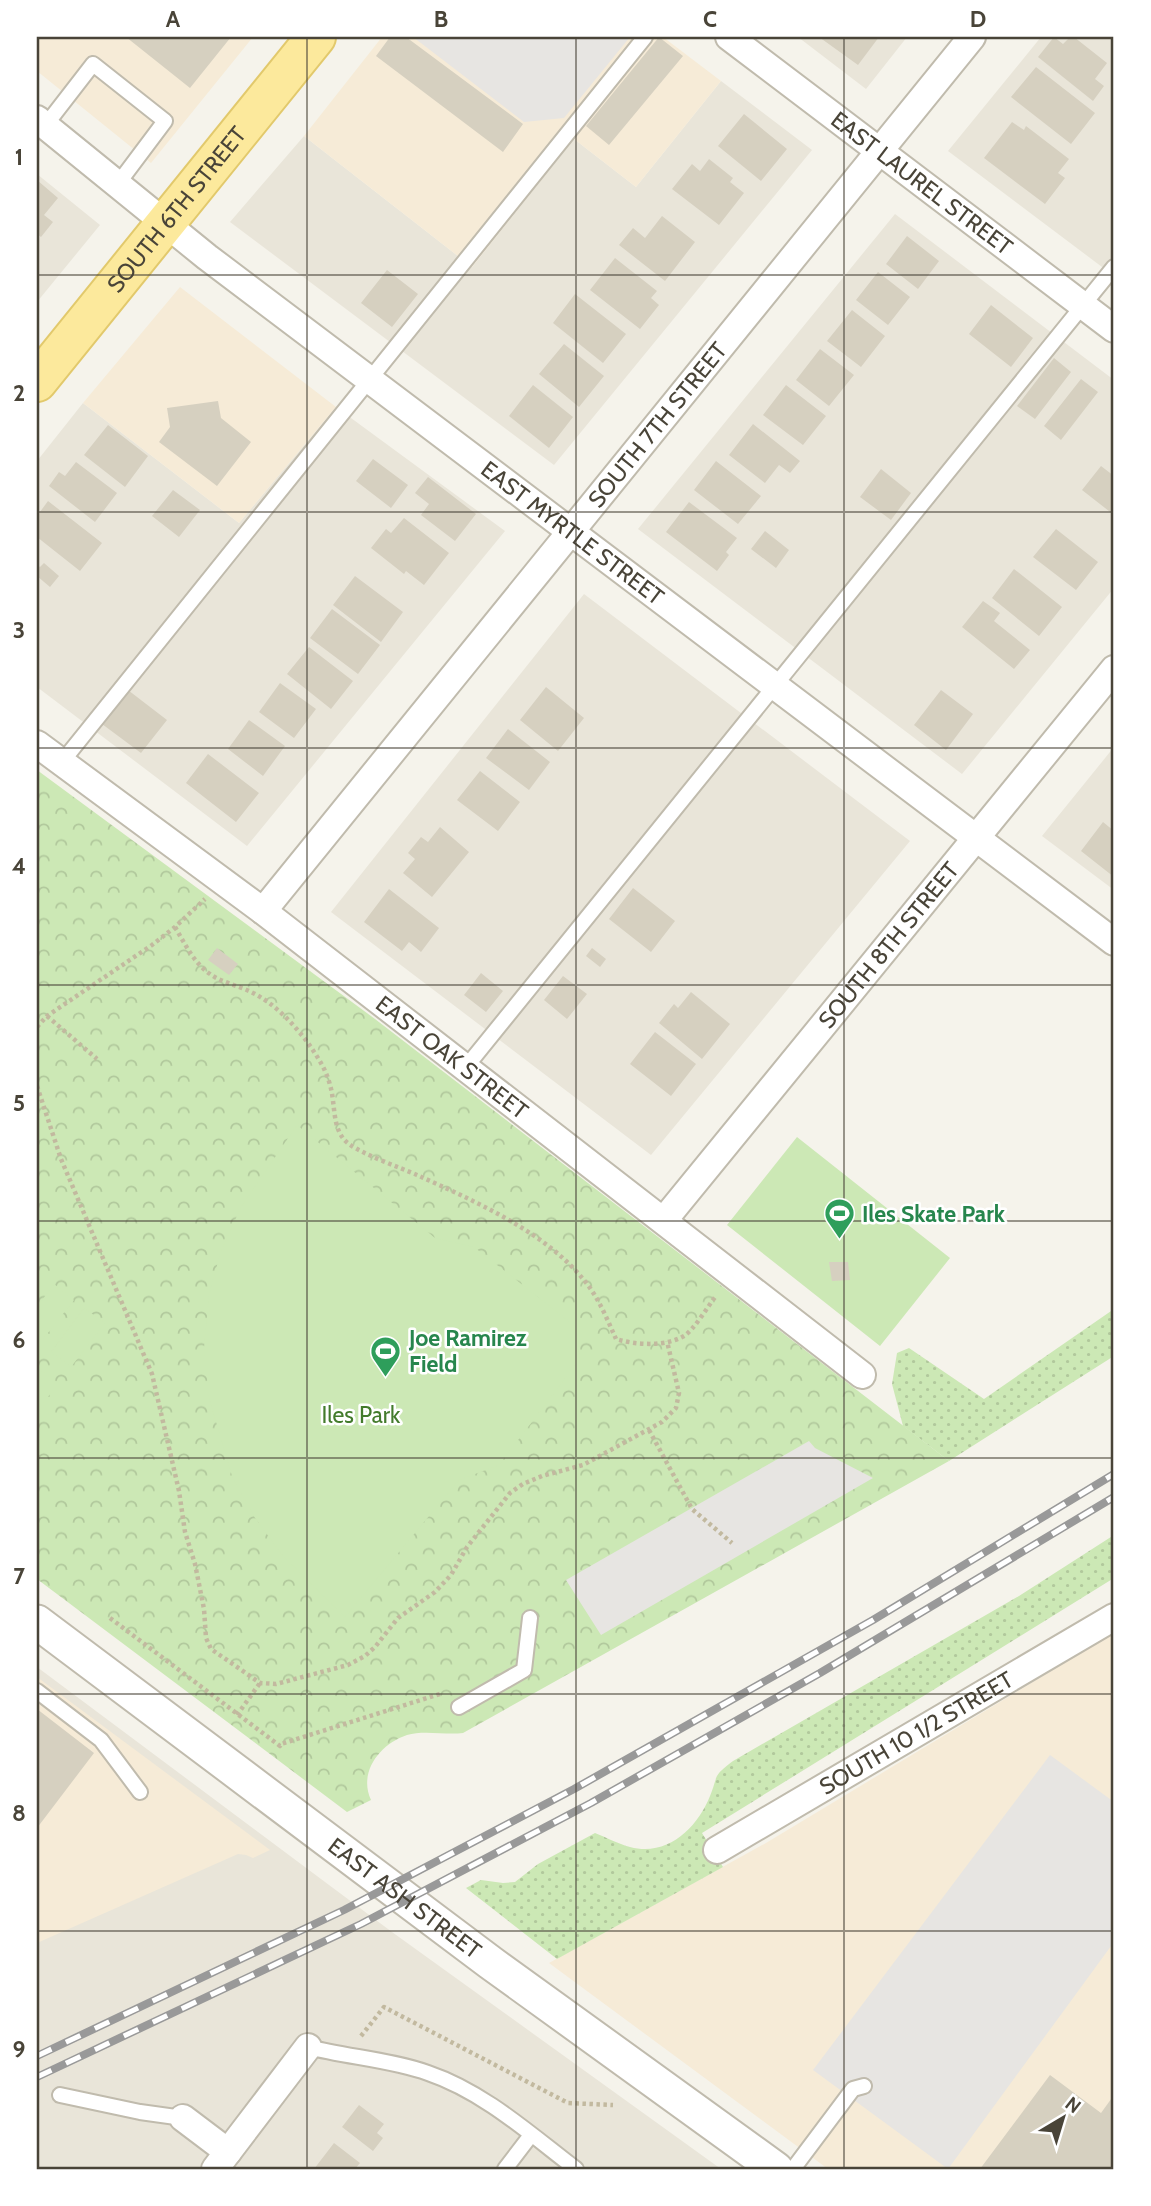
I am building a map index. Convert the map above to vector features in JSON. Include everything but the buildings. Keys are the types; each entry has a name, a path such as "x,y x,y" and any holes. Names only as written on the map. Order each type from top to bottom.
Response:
{"main road":[{"name":"SOUTH 6TH STREET","path":"37,382 316,37"}],"street":[{"name":"EAST LAUREL STREET","path":"729,37 1114,329"},
{"name":"SOUTH 7TH STREET","path":"263,911 972,37"},
{"name":"EAST MYRTLE STREET","path":"41,123 166,224 370,380 1114,942"},
{"name":"SOUTH 8TH STREET","path":"664,1220 1114,669"},
{"name":"EAST OAK STREET","path":"37,744 263,911 862,1375"},
{"name":"SOUTH 10 1/2 STREET","path":"716,1850 1114,1617"},
{"name":"EAST ASH STREET","path":"37,1622 491,1964 776,2169"},
{"path":"183,2118 221,2160 308,2047"}],"lane":[{"path":"62,762 645,37"},
{"path":"41,123 93,64 165,121 117,184"},
{"path":"466,1067 1114,267"},
{"path":"459,1706 524,1671 530,1618"},
{"path":"37,1691 101,1740 140,1792"},
{"path":"308,2047 401,2065 452,2083 485,2101 576,2169"},
{"path":"793,2169 853,2090 864,2086"},
{"path":"60,2095 139,2112 183,2118"},
{"path":"505,2169 531,2135"}],"path":[{"path":"37,1027 47,1016 175,928 207,897"},
{"path":"175,928 199,965 211,975 250,991 268,1002 288,1019 309,1044 324,1068 331,1086 337,1130 348,1144 438,1184 520,1227 540,1241 563,1258 584,1280 602,1307 617,1339 633,1344 667,1341 684,1336 717,1295"},
{"path":"47,1016 97,1059"},
{"path":"37,1086 61,1159 152,1374 179,1491 185,1532 195,1564 204,1609 206,1638 211,1648 260,1683 276,1684 288,1681 348,1665 365,1656 398,1618 435,1592 510,1493 542,1476 583,1465 663,1422 676,1408 679,1393 667,1341"},
{"path":"649,1430 692,1510 732,1543"},
{"path":"110,1618 279,1746 456,1689"},
{"path":"237,1715 260,1683"},
{"path":"345,2056 384,2007 568,2103 613,2105"}],"shaded area":[{"path":"37,37 253,37 151,163 37,71"},
{"path":"382,37 663,37 721,81 636,187 574,139 472,267 304,136"},
{"path":"413,37 630,37 564,118 524,122"},
{"path":"798,37 907,37 866,89"},
{"path":"1041,37 1114,37 1114,276 948,151"},
{"path":"721,81 812,150 554,465 230,222 304,136 472,267 574,139 636,187"},
{"path":"37,174 100,225 37,302"},
{"path":"895,214 1114,380 1114,588 962,774 638,529"},
{"path":"180,287 336,407 239,523 83,403"},
{"path":"83,403 239,523 336,407 505,531 247,846 37,687 37,461"},
{"path":"584,594 910,841 651,1155 331,912"},
{"path":"1114,747 1114,890 1042,836"},
{"path":"809,1441 815,1448 873,1478 601,1635 566,1580"},
{"path":"1114,1633 1114,2169 828,2169 549,1963 766,1843"},
{"path":"37,1667 392,1932 721,2169 37,2169"},
{"path":"37,1677 270,1850 253,1858 238,1854 37,1943"},
{"path":"1050,1755 1114,1802 1114,1942 948,2169 813,2070"}],"green space":[{"name":"Iles Park","path":"37,770 375,1019 949,1461 463,1733 420,1733 397,1739 374,1760 367,1779 371,1800 347,1812 37,1579"},
{"name":"Joe Ramirez Field","path":"297,1125 435,1238 474,1247 575,1326 580,1359 499,1465 459,1480 345,1617 283,1556 255,1518 232,1476 209,1398 204,1348 209,1294 221,1251 241,1207"},
{"name":"Iles Skate Park","path":"797,1137 950,1258 880,1346 727,1225"},
{"path":"54,1284 74,1300 40,1343 37,1341 37,1307"},
{"path":"84,1308 105,1323 71,1367 51,1352"},
{"path":"1114,1309 1114,1356 949,1461 903,1426 892,1384 897,1353 909,1348 984,1399"},
{"path":"38,1368 58,1384 37,1411 37,1370"},
{"path":"1114,1535 1114,1578 702,1833 723,1867 557,1959 466,1888 481,1880 515,1882 538,1864 595,1833 630,1847 657,1848 669,1844 689,1829 697,1819 717,1776 733,1761 1019,1596"}],"railway":[{"path":"37,2056 344,1910 574,1789 873,1620 1114,1474"},
{"path":"37,2077 361,1924 591,1803 820,1673 1114,1497"}],"place":[{"name":"Iles Skate Park","path":"839,1241"},
{"name":"Joe Ramirez Field","path":"386,1378"}]}
